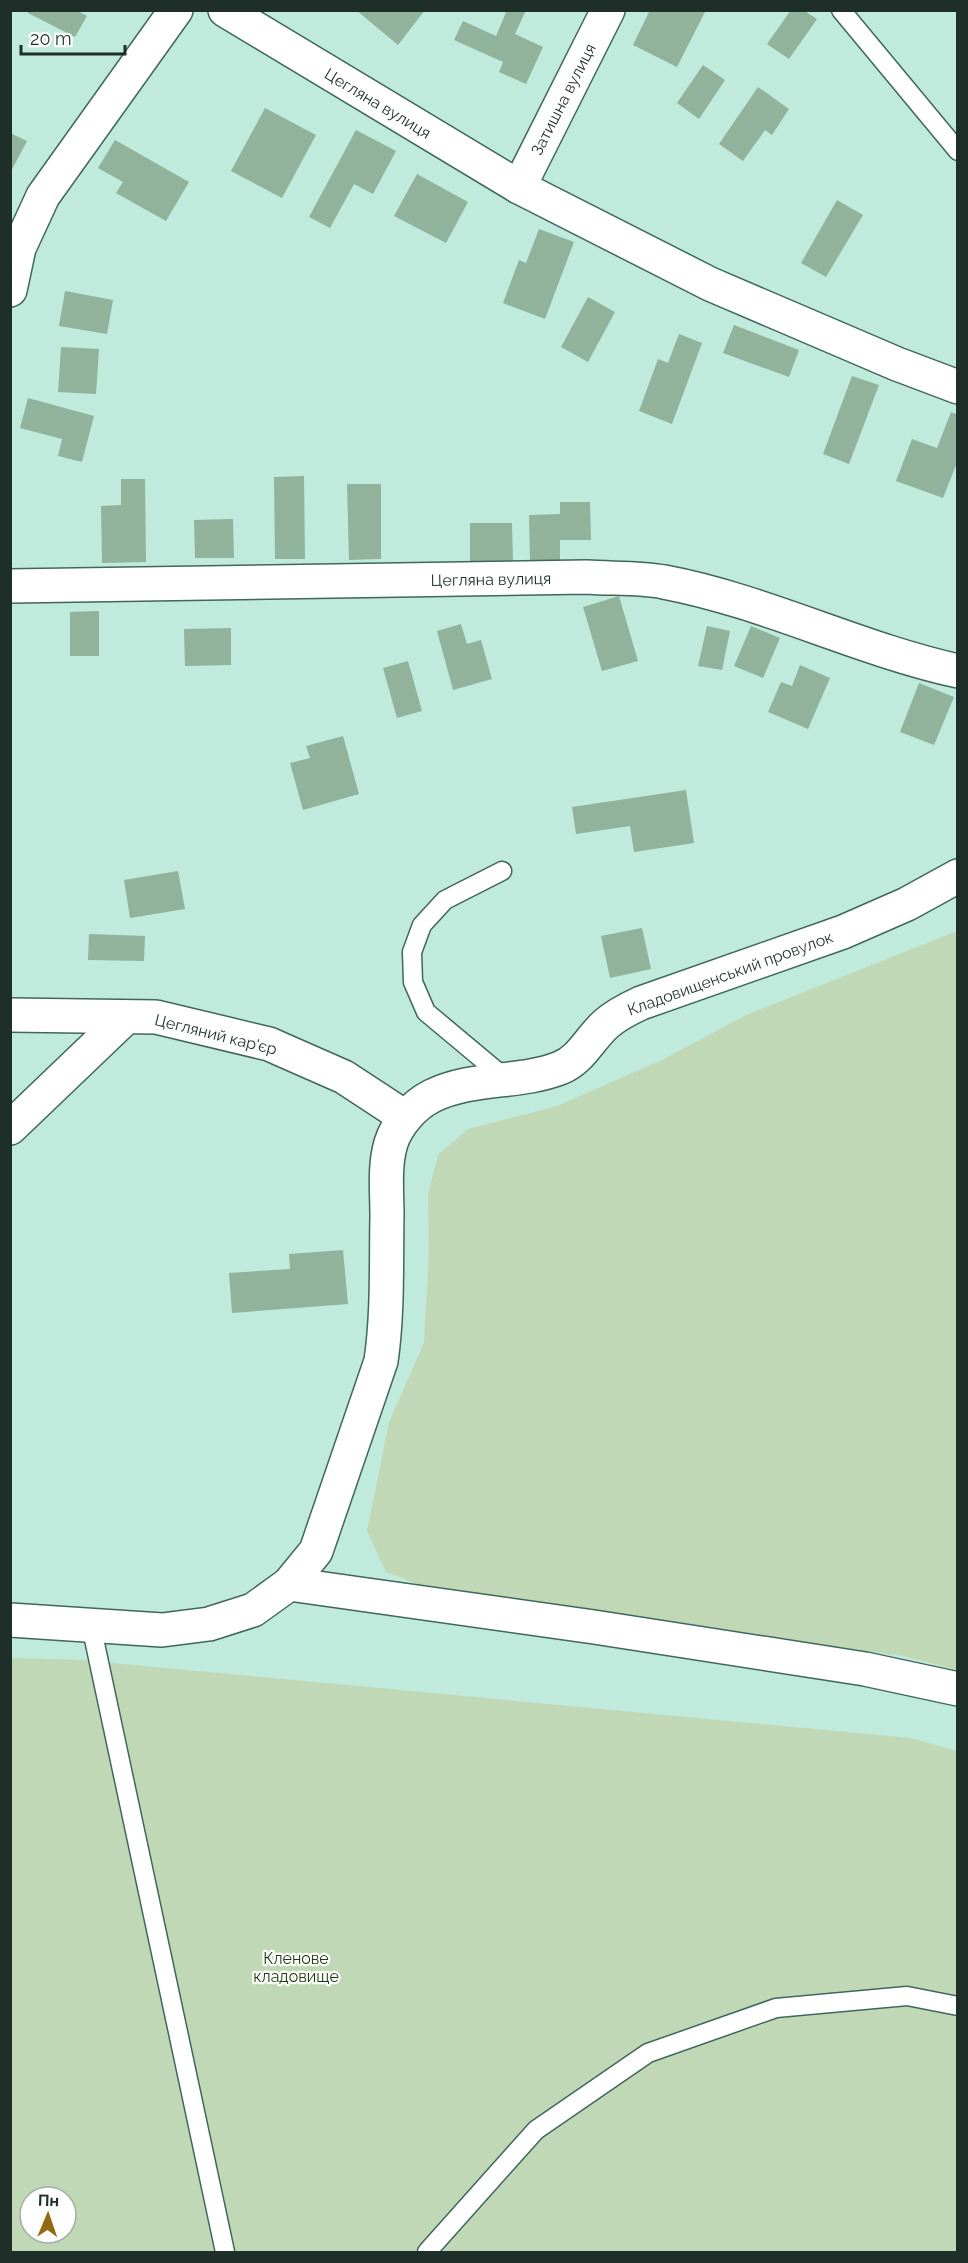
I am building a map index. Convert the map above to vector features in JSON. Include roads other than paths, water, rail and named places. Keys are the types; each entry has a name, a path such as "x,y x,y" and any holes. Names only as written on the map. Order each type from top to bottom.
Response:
{"street":[{"path":"10,290 19,248 43,196 176,10"},
{"name":"Цегляна вулиця","path":"225,10 519,187 710,284 897,364 957,387"},
{"name":"Затишна вулиця","path":"519,187 608,10"},
{"name":"Цегляна вулиця","path":"10,586 586,577 662,582 736,599 911,661 957,671"},
{"name":"Кладовищенський провулок","path":"10,1620 162,1630 209,1624 253,1610 289,1584 316,1551 381,1361 386,1329 387,1169 391,1143 405,1117 430,1097 463,1084 562,1068 579,1056 605,1025 620,1013 641,1003 843,932 907,904 957,876"},
{"name":"Цегляний кар'єр","path":"10,1015 156,1017 269,1044 344,1077 405,1117"},
{"path":"10,1128 126,1017"},
{"path":"289,1584 854,1667 957,1689"}],"lane":[{"path":"841,10 957,151"},
{"path":"502,871 445,900 422,925 412,951 413,982 426,1012 505,1078"},
{"path":"91,1625 225,2253"},
{"path":"427,2253 536,2130 648,2053 776,2008 907,1996 957,2006"}],"park label":[{"name":"Кленове кладовище","path":"296,1967"}]}
